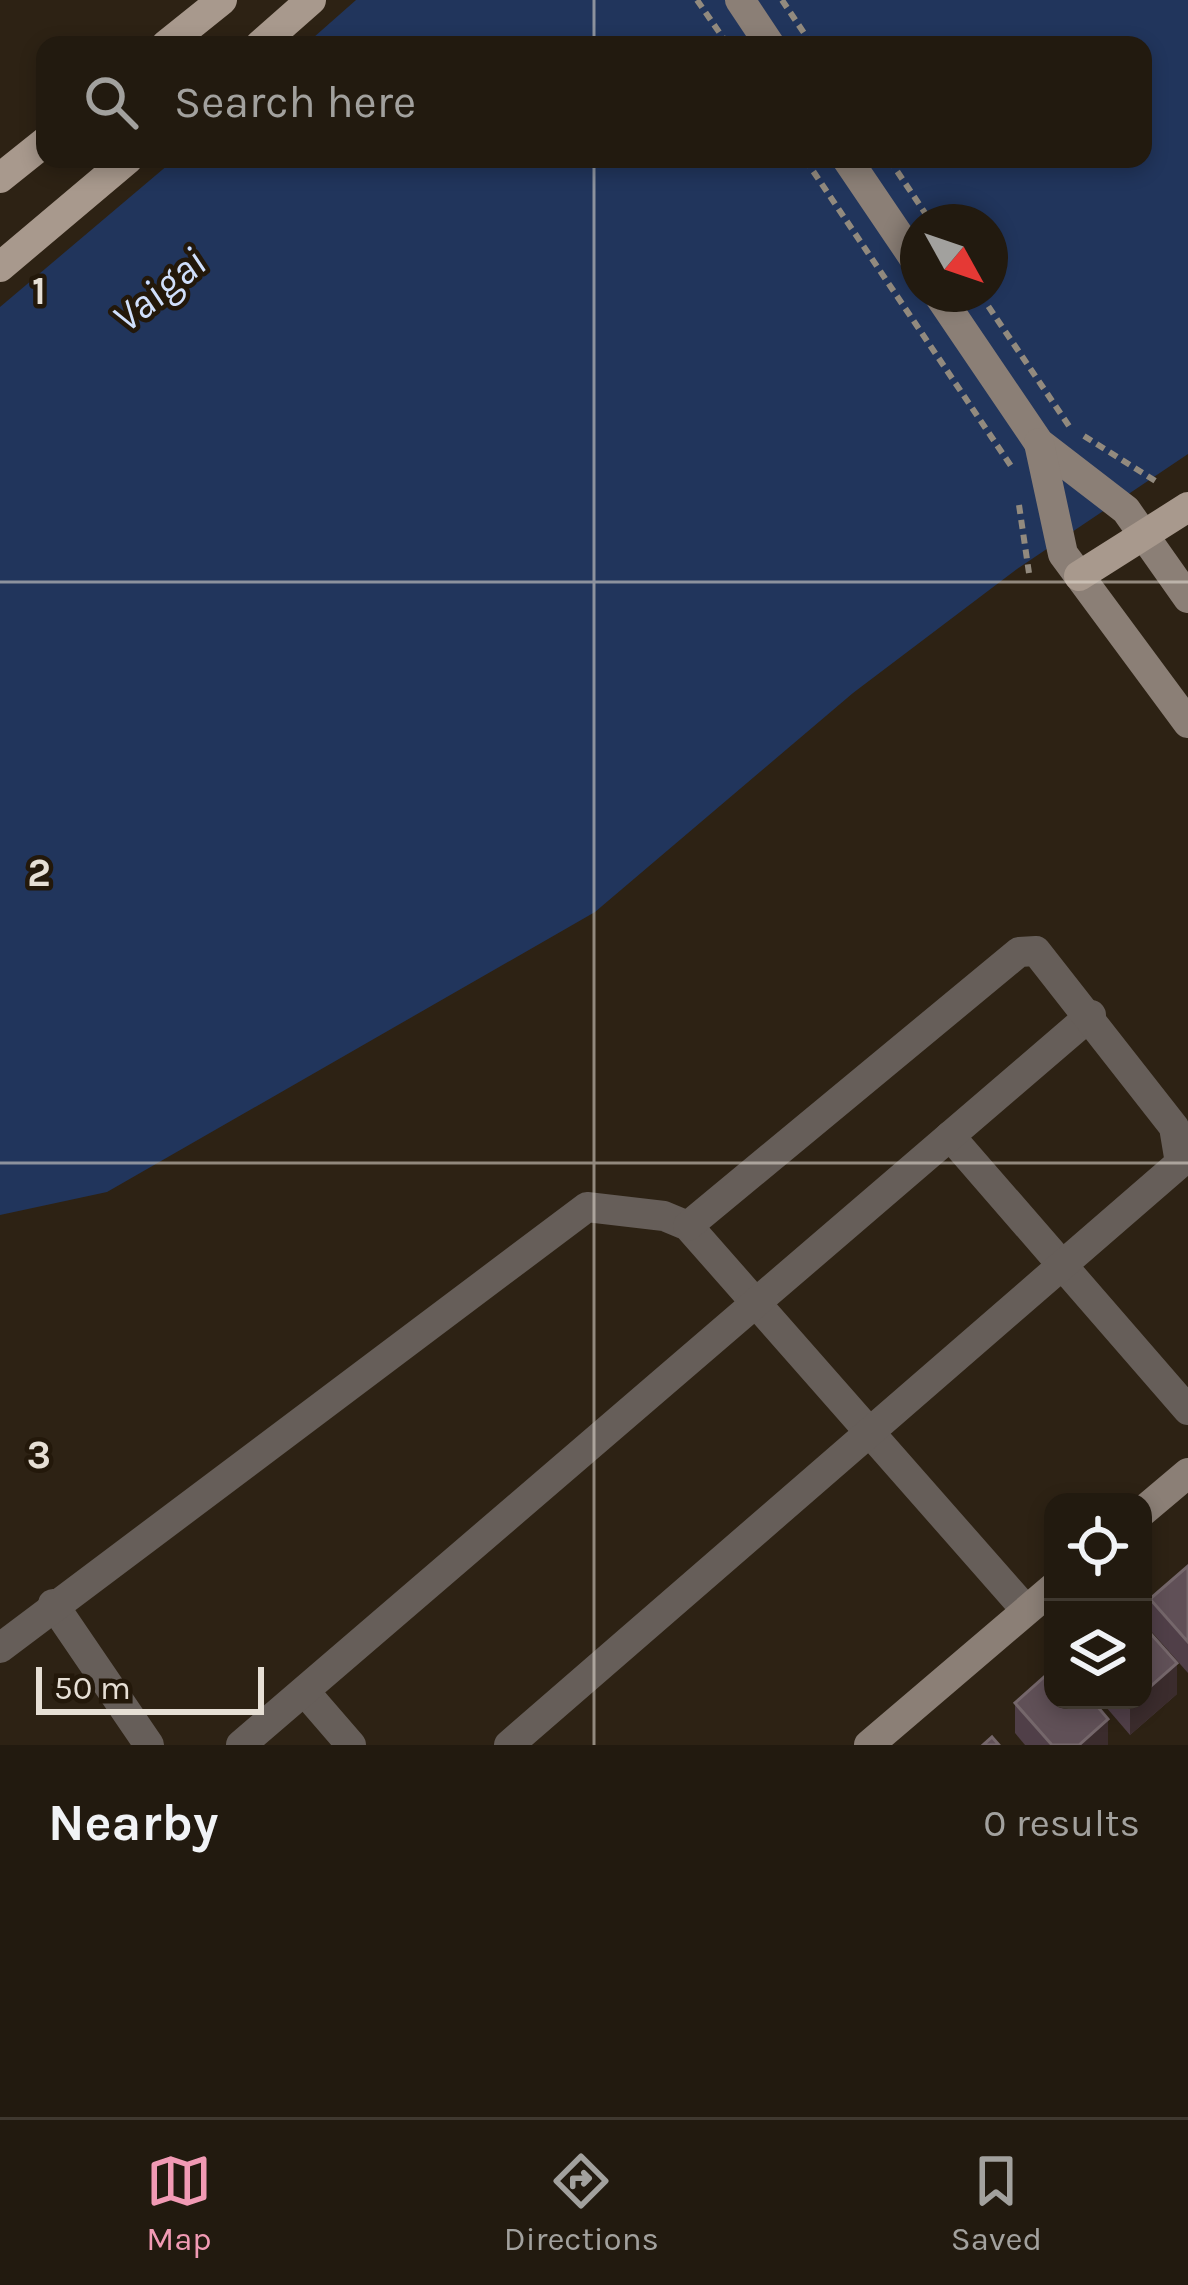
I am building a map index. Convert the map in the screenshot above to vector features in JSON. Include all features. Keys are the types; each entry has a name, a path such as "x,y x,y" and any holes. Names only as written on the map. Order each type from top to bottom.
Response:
{"main road":[{"path":"177,36 222,0"},
{"path":"270,36 311,0"},
{"path":"740,0 764,36"},
{"path":"0,178 36,149"},
{"path":"0,267 117,168"},
{"path":"853,168 900,237"},
{"path":"950,312 1039,443 1135,522 1188,598"},
{"path":"1039,443 1071,565 1188,723"},
{"path":"1071,565 1135,522 1188,507"},
{"path":"1152,1503 1188,1473"},
{"path":"869,1745 1044,1595"}],"street":[{"path":"509,1745 1180,1163 1174,1127 1090,1015 1036,951 1019,952 688,1226"},
{"path":"241,1745 1090,1015"},
{"path":"950,1136 1188,1410"},
{"path":"0,1648 587,1208 664,1216 688,1226 1026,1610"},
{"path":"53,1604 149,1745"},
{"path":"306,1693 351,1745"}],"path":[{"path":"697,0 722,36"},
{"path":"782,0 806,36"},
{"path":"811,168 1013,468 1029,573"},
{"path":"895,168 920,204"},
{"path":"992,312 1070,427 1157,482"}],"water":[{"name":"Vaigai","path":"356,0 1188,0 1188,454 1017,569 853,693 595,912 107,1192 0,1215 0,307 164,168 1152,168 1152,36 315,36"}],"building":[{"path":"1188,1566 1188,1642 1152,1601"},
{"path":"1152,1635 1177,1663 1152,1685"},
{"path":"1044,1677 1044,1709 1100,1709 1108,1719 1079,1745 1052,1745 1015,1703"}]}
